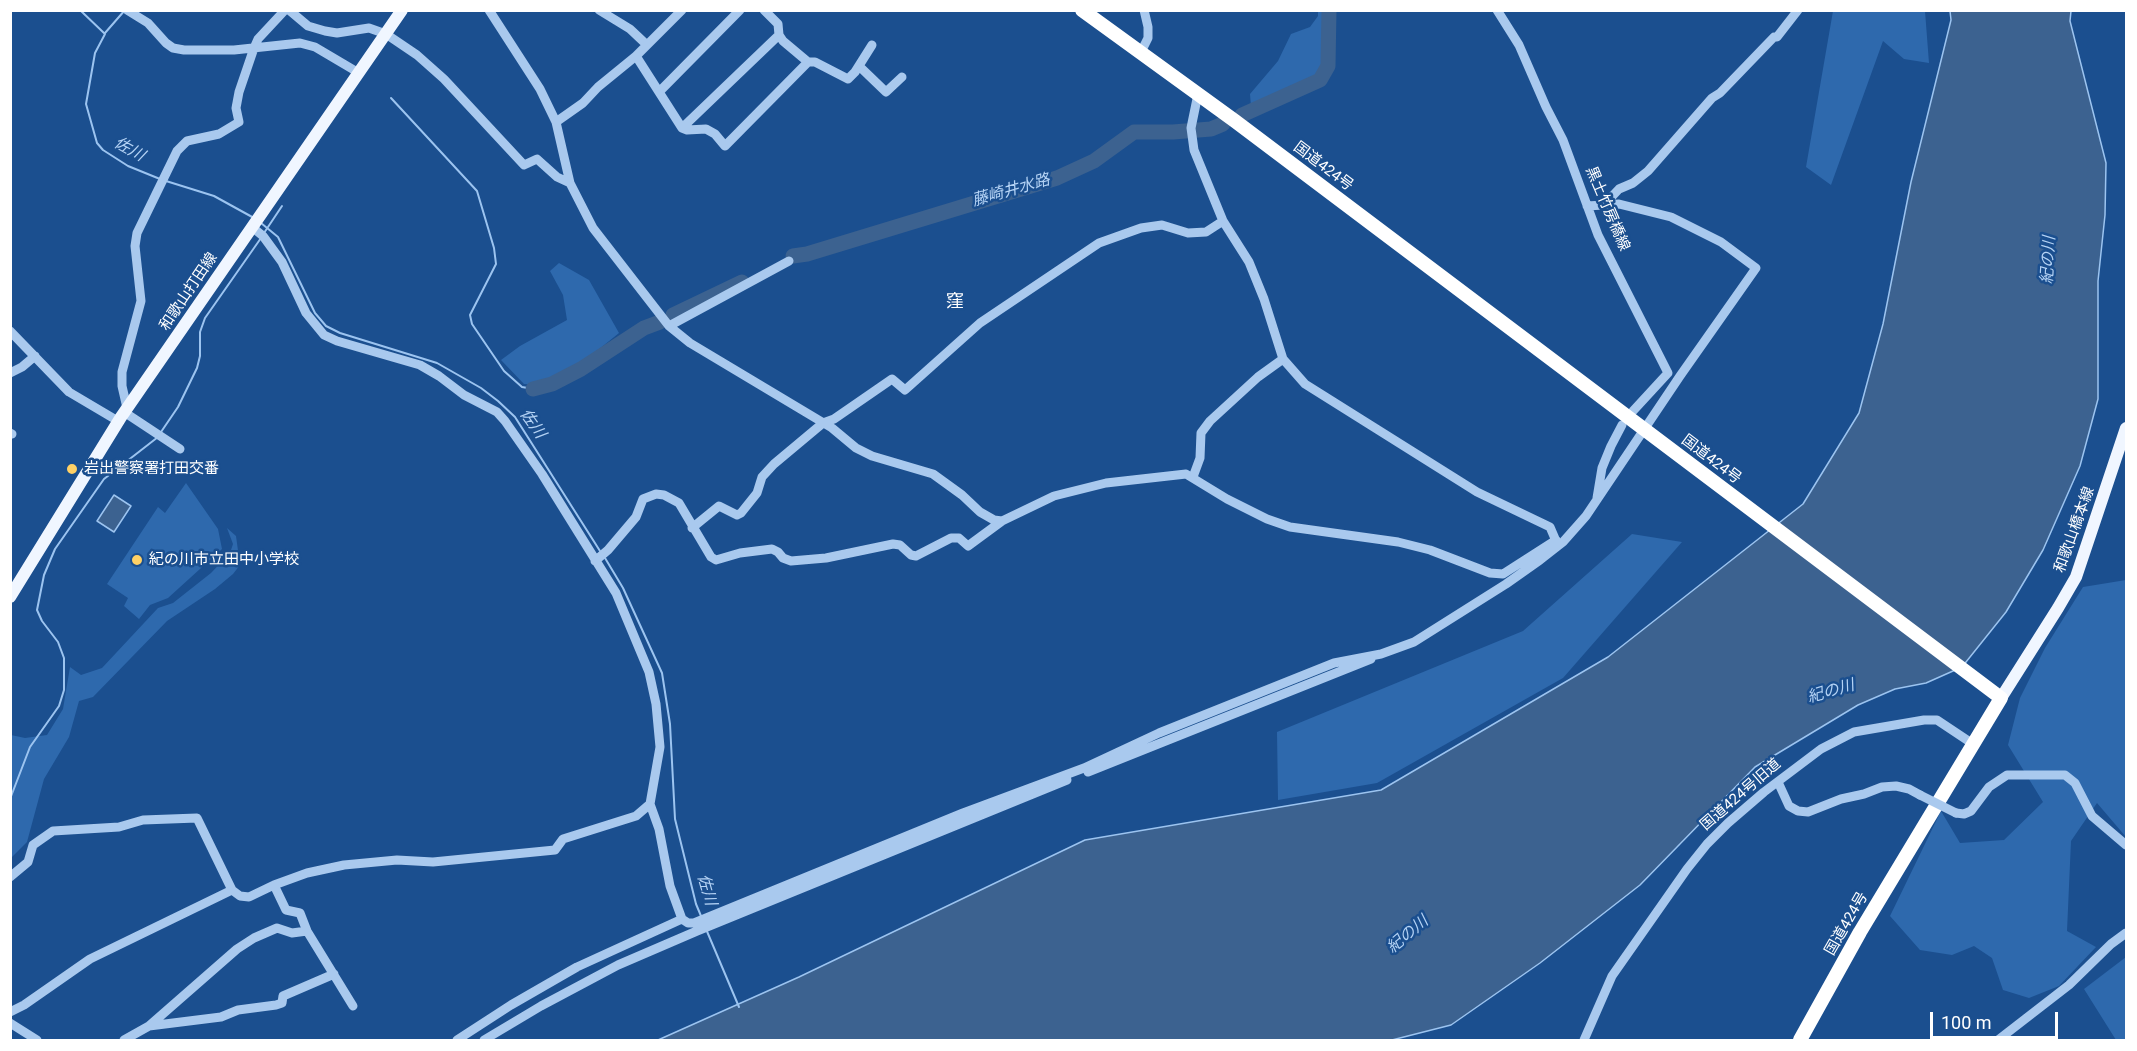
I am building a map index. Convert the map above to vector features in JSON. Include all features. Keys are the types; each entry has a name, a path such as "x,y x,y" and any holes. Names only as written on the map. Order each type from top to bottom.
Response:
{"highway":[{"name":"国道424号","path":"1082,10 1198,94 2001,698 1860,932 1800,1041"}],"main road":[{"name":"和歌山打田線","path":"10,597 123,414 402,10"},
{"name":"和歌山橋本線","path":"2001,698 2076,576 2127,428"}],"street":[{"path":"123,414 122,372 141,301 135,246 137,233 177,151 188,141 201,136 219,134 239,122 236,108 239,92 254,48 258,39 287,10 308,26 325,31 337,33 369,28 386,34 417,55 444,79 524,165 537,159 557,177 570,183"},
{"path":"489,10 540,89 556,122 570,183 593,228 669,326 690,343 832,428 856,448 872,456 933,474 962,495 980,512 994,520 1002,521"},
{"path":"599,10 630,28 647,45"},
{"path":"659,92 740,10"},
{"path":"764,10 778,24 779,34 783,41 808,62 815,62 848,79 872,45"},
{"path":"1141,52 1148,38 1144,10"},
{"name":"黒土竹房橋線","path":"1497,10 1519,45 1563,140 1598,235 1668,373"},
{"path":"1604,205 1619,189 1633,183 1647,171 1712,98 1720,93 1774,37 1778,37 1798,10"},
{"path":"556,122 583,103 598,87 636,56 679,11"},
{"path":"129,12 148,23 166,44 173,48 184,50 254,48 300,43 315,47 358,73"},
{"path":"682,129 779,34"},
{"path":"636,56 682,129 706,129 715,134 725,146 808,62"},
{"path":"859,66 886,92 902,77"},
{"path":"1198,94 1191,131 1194,150 1223,221 1249,262 1264,299 1283,359 1305,384 1467,486 1550,527 1556,541"},
{"path":"484,1041 541,1006 695,927 963,813 1083,768 1159,733 1334,663 1381,654 1414,642 1506,584 1548,554 1586,516 1756,268 1721,242 1671,217 1618,204 1587,206"},
{"path":"692,528 719,506 737,515 741,513 757,493 762,477 823,423 892,379 905,390 980,323 1099,243 1141,228 1162,225 1188,233 1206,232 1223,221"},
{"path":"253,225 282,262 306,313 324,335 337,341 420,365 464,395 497,412 542,474 616,593 649,672 656,704 660,747 650,804 659,829 670,886 682,919 695,927"},
{"path":"669,326 789,261"},
{"path":"10,331 69,392 123,414 180,449"},
{"path":"10,373 35,356"},
{"path":"1193,477 1200,458 1200,433 1258,377 1283,359"},
{"path":"1633,411 1668,373 1674,371 1680,376"},
{"path":"1597,500 1596,494 1602,468 1623,424"},
{"path":"596,560 608,550 636,517 643,499 647,496 664,495 679,503 688,515 692,528 711,557 716,560 740,553 772,549 790,561 826,558 893,544 900,545 911,555 916,556 951,538 959,538 968,546 1002,521 1054,495 1150,477 1186,474 1227,499 1290,528 1408,545 1430,550 1490,573 1503,574 1573,530"},
{"name":"国道424号旧道","path":"1584,1041 1612,976 1687,869 1728,823 1778,782 1836,740 1854,732 1874,728 1937,720 1973,744"},
{"path":"1778,782 1789,806 1798,812 1808,812 1840,799 1864,794 1881,787 1896,786 1909,789 1956,813 1964,814 1971,811 1989,788 2007,775 2065,775 2075,783 2092,816 2127,845"},
{"path":"10,877 28,862 33,845 53,831 119,827 143,820 197,818 232,890 240,896 249,897 307,873 344,865 397,860 433,862 555,850 562,839 636,816 650,804"},
{"path":"274,885 286,910 300,914 307,931 353,1006"},
{"path":"10,1012 24,1005 90,959 232,890"},
{"path":"457,1041 511,1005 577,967 682,919"},
{"path":"124,1041 149,1026 237,949 254,938 277,928 292,933 307,931"},
{"path":"1998,1041 2069,985 2111,944 2127,933"},
{"path":"149,1026 221,1017 238,1010 276,1005 282,1003 283,996 334,974"},
{"path":"10,1023 37,1041"}],"shaded area":[{"path":"1318,11 1324,11 1324,61 1318,74 1311,80 1251,107 1250,94 1278,61 1291,34 1310,27 1318,16"},
{"path":"1833,11 1925,11 1929,63 1904,59 1883,41 1831,185 1806,167"},
{"path":"559,263 589,280 619,333 582,363 537,385 524,384 501,360 520,346 567,320 563,295 550,271"},
{"path":"186,483 218,529 222,549 168,598 150,605 139,619 124,606 128,598 107,584 158,507 165,513"},
{"path":"227,528 236,536 240,565 215,589 167,621 93,697 79,701 69,737 44,779 27,842 11,858 11,735 25,738 47,735 63,709 70,667 81,675 102,668 158,608 173,603 211,573 230,553 233,544"},
{"path":"1632,534 1682,542 1563,678 1377,783 1278,800 1277,732 1523,631"},
{"path":"2126,580 2126,837 2097,803 2071,841 2067,931 2096,947 2059,986 2029,998 2003,990 1992,958 1974,946 1952,955 1920,950 1890,916 1941,811 1960,843 2004,840 2043,802 2008,745 2020,698 2045,648 2083,587"},
{"path":"2126,957 2126,1040 2116,1040 2084,989"}],"water":[{"name":"紀の川","path":"1950,11 2071,11 2070,21 2106,163 2105,215 2098,281 2098,399 2080,466 2043,550 2006,612 1962,667 1926,683 1895,689 1858,705 1755,767 1640,885 1540,963 1451,1025 1392,1040 658,1040 799,977 1085,840 1381,790 1608,657 1803,504 1859,413 1883,324 1911,182 1951,20"},
{"path":"114,495 131,506 114,532 97,521"}],"waterway":[{"name":"佐川","path":"80,10 105,34 95,53 86,104 97,143 103,150 128,166 160,179"},
{"path":"105,33 125,10"},
{"name":"藤崎井水路","path":"1242,115 1320,80 1328,66 1329,10"},
{"path":"391,98 477,191 494,248 496,264 470,315 472,324 504,371 522,387 533,389"},
{"name":"藤崎井水路","path":"793,256 807,254 1057,178 1094,161 1134,132 1211,129 1223,124"},
{"name":"佐川","path":"166,181 214,196 254,218"},
{"path":"264,233 282,206"},
{"name":"佐川","path":"261,223 278,237 315,313 326,326 340,333 437,363 481,388 515,417 600,551"},
{"path":"161,432 178,407 197,368 200,356 200,332 205,318 261,238"},
{"name":"藤崎井水路","path":"673,315 742,282"},
{"name":"藤崎井水路","path":"533,389 552,384 581,369 644,328 660,322"},
{"path":"10,799 30,747 59,706 64,690 64,658 58,642 42,621 37,610 44,575 55,549 104,479 158,437"},
{"name":"佐川","path":"605,558 623,588 662,673 670,724 675,819 701,916"},
{"name":"佐川","path":"706,929 739,1007"}],"place":[{"name":"岩出警察署打田交番","path":"72,469"},
{"name":"紀の川市立田中小学校","path":"137,560"}],"district":[{"name":"窪","path":"955,302"}]}
